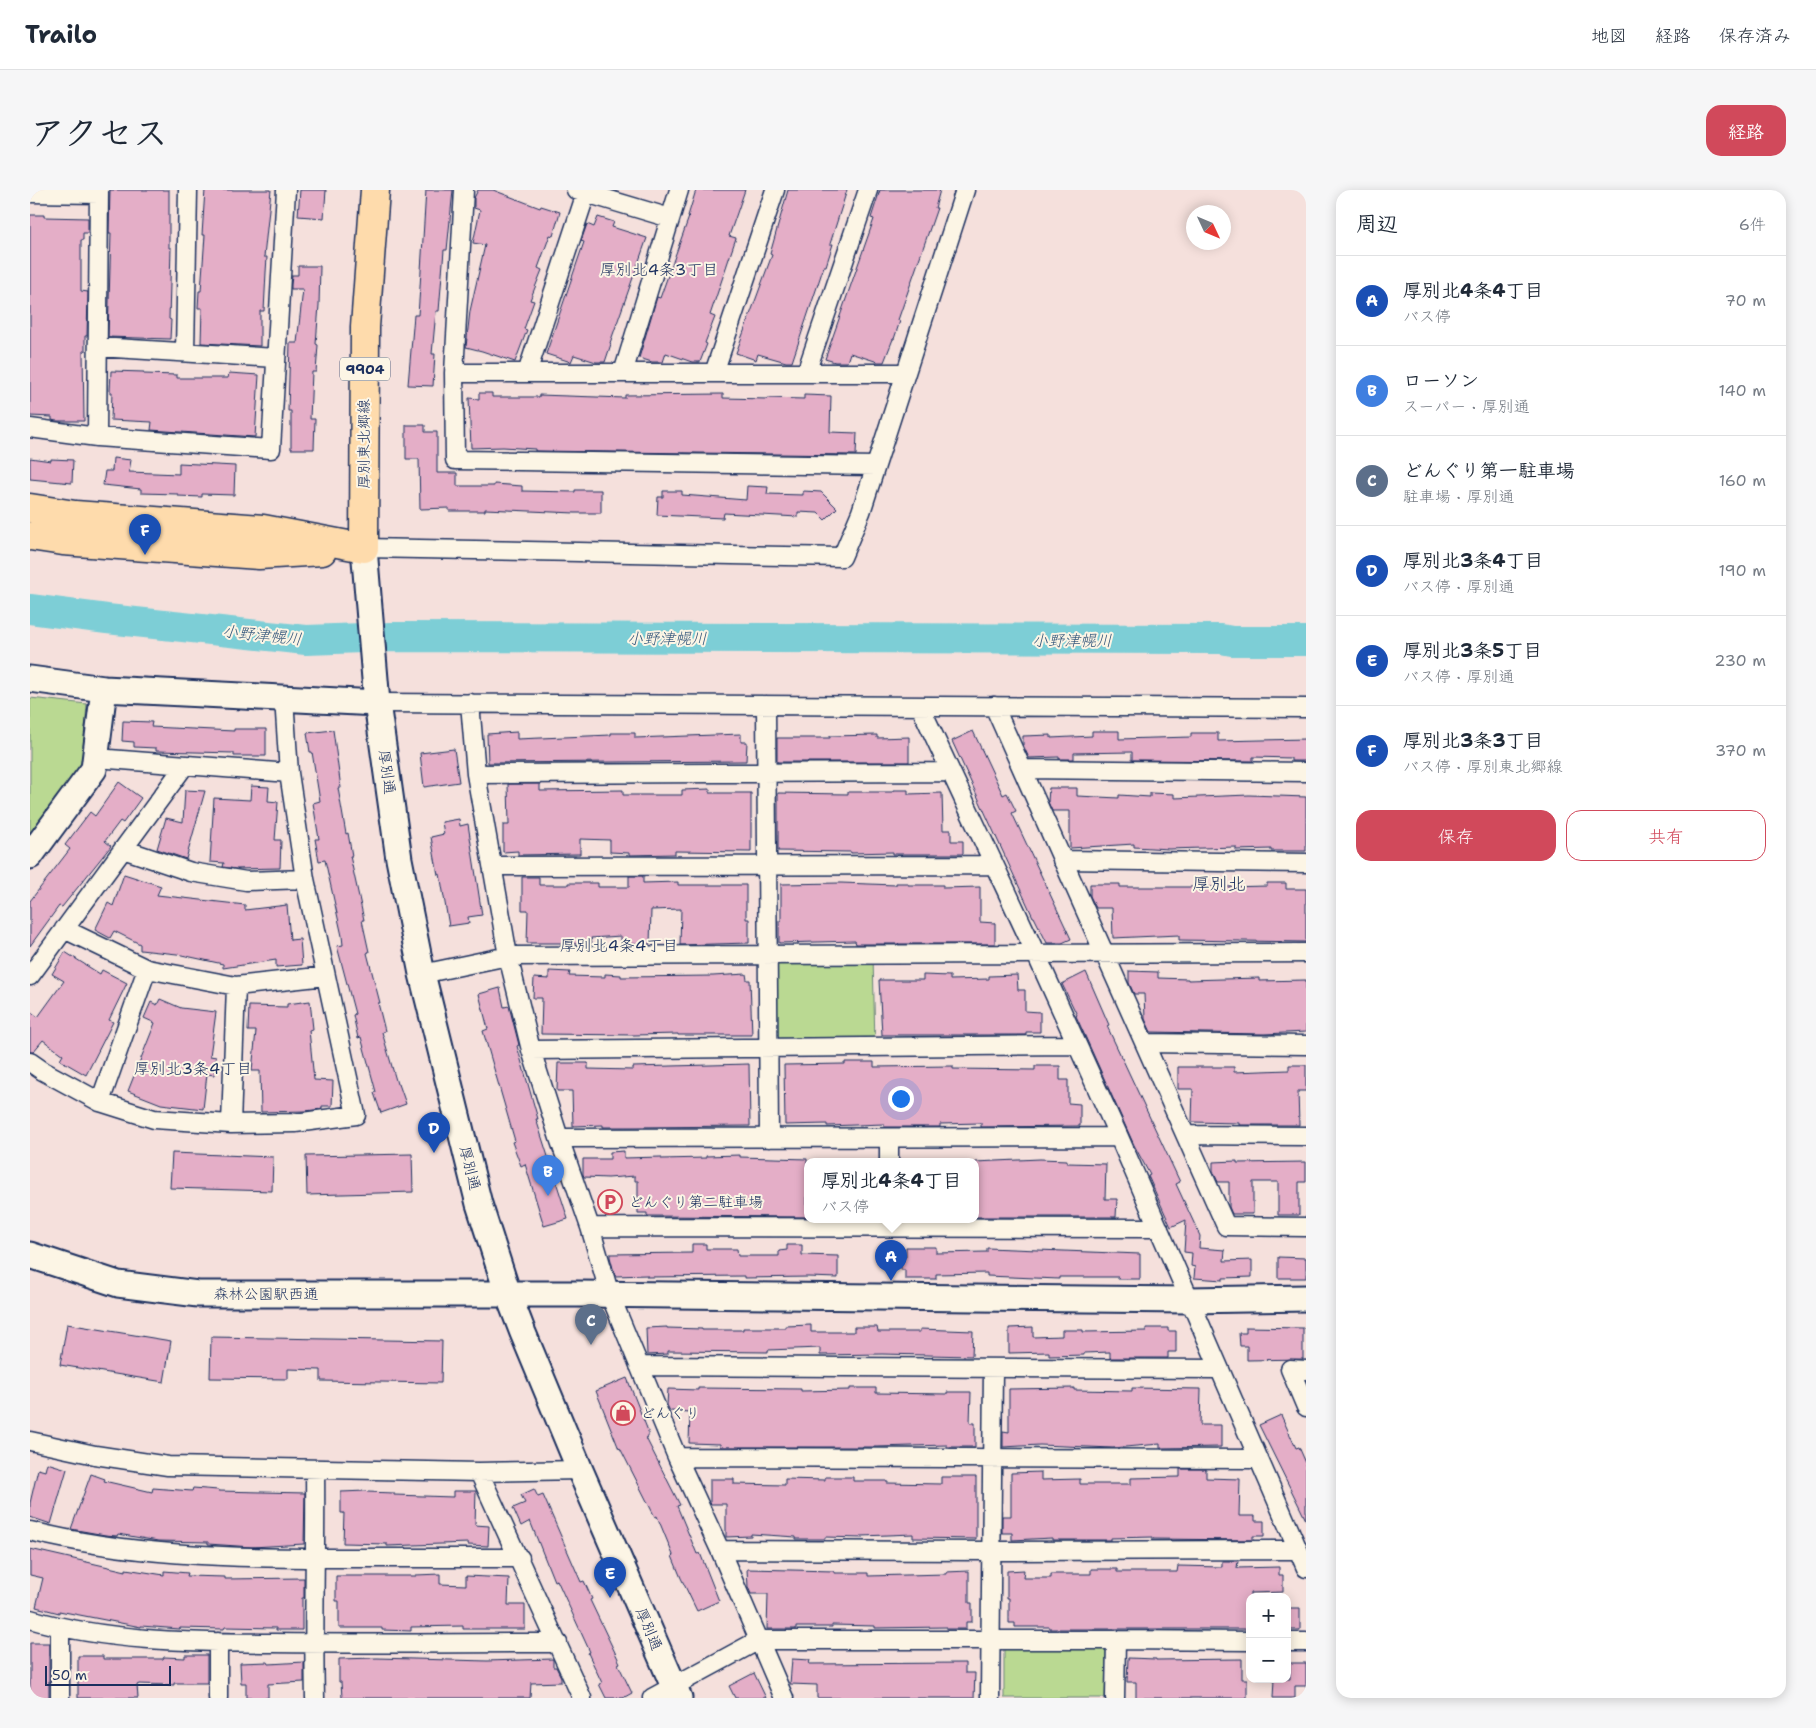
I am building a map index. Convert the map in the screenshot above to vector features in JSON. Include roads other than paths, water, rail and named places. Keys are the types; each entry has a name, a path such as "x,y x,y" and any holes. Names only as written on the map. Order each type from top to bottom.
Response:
{"main road":[{"name":"厚別東北郷線","path":"364,548 365,327 375,190"},
{"path":"30,508 75,515 263,529 364,548"},
{"path":"30,536 63,541 259,555 364,548"}],"street":[{"path":"184,352 188,190"},
{"path":"30,428 97,437 271,449 286,190"},
{"path":"464,190 454,373 455,460 876,466"},
{"path":"623,373 679,190"},
{"path":"714,373 775,190"},
{"path":"806,373 868,190"},
{"path":"364,548 842,557 876,466 965,190"},
{"path":"30,193 99,192 97,437"},
{"path":"527,373 581,192 670,218"},
{"path":"98,346 276,358"},
{"path":"454,373 906,373"},
{"name":"厚別通","path":"364,548 377,703 399,859 422,974 479,1204 508,1294 580,1470 677,1692"},
{"path":"30,679 104,689 377,703 1306,708"},
{"path":"30,856 94,769 104,689"},
{"path":"30,1062 100,1102 154,1119 231,1124 296,1123 356,1114 305,879 289,773 284,698"},
{"path":"470,703 476,774 492,866 508,956 531,1050 590,1227 610,1295 677,1458 720,1550 784,1698"},
{"path":"766,705 769,1138"},
{"path":"920,706 1119,1137 1306,1568"},
{"path":"994,706 1226,1226 1306,1227"},
{"path":"96,758 289,773"},
{"path":"30,976 185,765"},
{"path":"1022,769 1306,772"},
{"path":"476,774 951,772"},
{"path":"123,849 191,872 246,881 305,879"},
{"path":"1062,860 1306,862"},
{"path":"492,866 994,865"},
{"path":"64,929 147,969 236,986 326,976"},
{"path":"422,974 508,956 1306,954"},
{"path":"100,1102 147,969"},
{"path":"231,1124 236,986"},
{"path":"1145,1043 1306,1045"},
{"path":"531,1050 1077,1044"},
{"path":"1186,1136 1306,1136"},
{"path":"559,1138 1119,1137"},
{"path":"889,1138 889,1158"},
{"path":"590,1227 890,1224 1159,1228"},
{"name":"森林公園駅西通","path":"30,1256 118,1284 198,1294 508,1294 1189,1300 1306,1298"},
{"path":"639,1366 1218,1368"},
{"path":"990,1698 993,1368"},
{"path":"1306,1370 1290,1370 1306,1407"},
{"path":"30,1442 95,1455 168,1466 480,1472 580,1470"},
{"path":"677,1458 1259,1458"},
{"path":"315,1469 315,1698"},
{"path":"480,1472 582,1698"},
{"path":"30,1531 67,1540 217,1557 520,1558"},
{"path":"720,1550 991,1552 1298,1550"},
{"path":"30,1619 60,1628 120,1637 218,1642 558,1643"},
{"path":"60,1628 60,1698"},
{"path":"652,1698 677,1692 759,1640 1246,1641"},
{"path":"1115,1698 1116,1640"},
{"path":"218,1642 218,1698"},
{"path":"1291,1642 1306,1642"}],"waterway":[{"name":"小野津幌川","path":"30,609 306,640 392,637 1221,639 1232,641 1306,641"}],"place":[{"name":"厚別北3条3丁目","path":"145,555"},
{"name":"厚別北3条4丁目","path":"434,1153"},
{"name":"ローソン","path":"548,1196"},
{"name":"どんぐり第二駐車場","path":"610,1202"},
{"name":"厚別北4条4丁目","path":"891,1281"},
{"name":"どんぐり第一駐車場","path":"591,1345"},
{"name":"どんぐり","path":"623,1413"},
{"name":"厚別北3条5丁目","path":"610,1598"}],"district":[{"name":"厚別北4条3丁目","path":"659,269"},
{"name":"厚別北","path":"1219,884"},
{"name":"厚別北4条4丁目","path":"619,945"},
{"name":"厚別北3条4丁目","path":"193,1068"}]}
